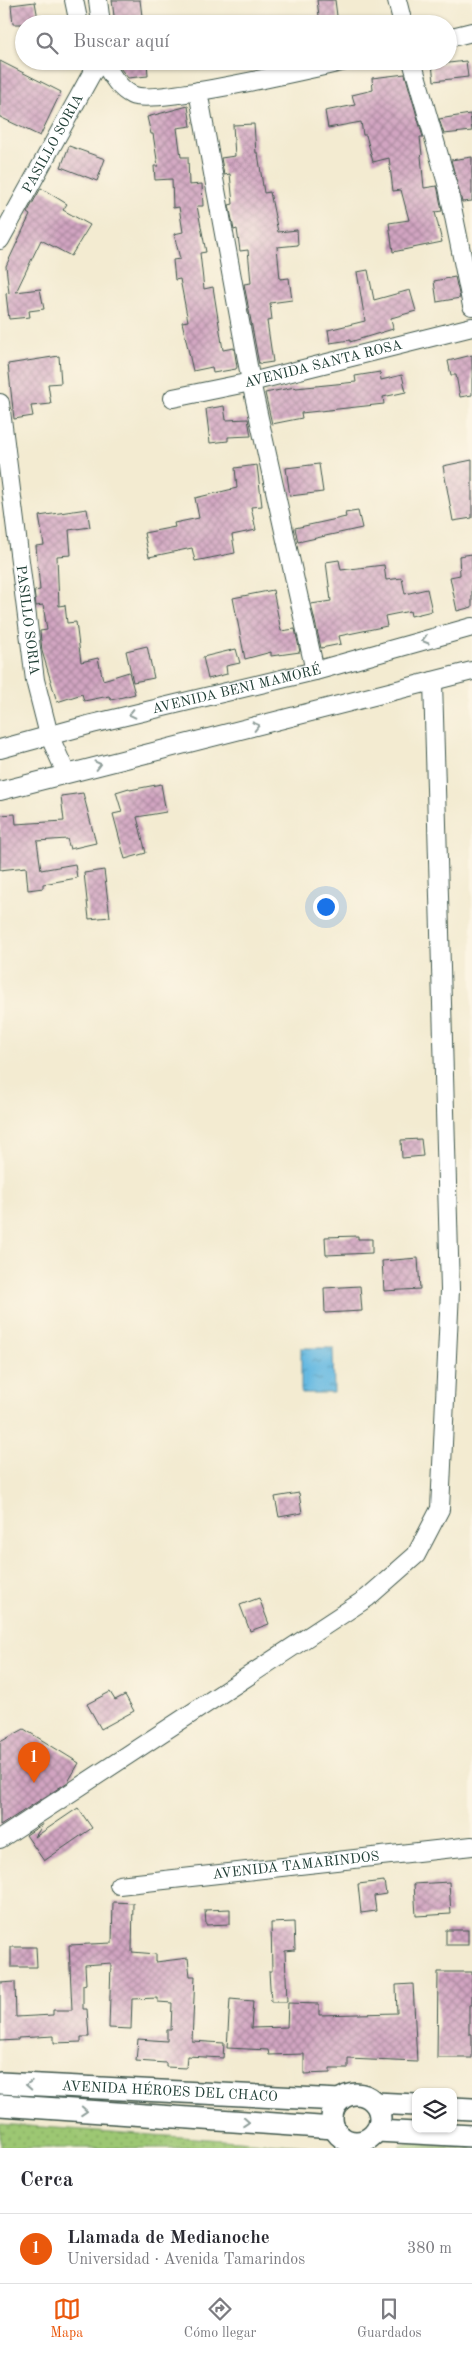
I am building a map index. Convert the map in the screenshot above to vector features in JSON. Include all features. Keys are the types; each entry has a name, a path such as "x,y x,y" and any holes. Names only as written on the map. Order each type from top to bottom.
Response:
{"main road":[{"name":"AVENIDA HÉROES DEL CHACO","path":"0,2084 340,2100"},
{"path":"375,2139 381,2116 375,2103 369,2098 354,2094 340,2100 332,2113 340,2138 357,2143 375,2139 472,2136"},
{"path":"375,2103 412,2105"},
{"name":"AVENIDA HÉROES DEL CHACO","path":"0,2105 340,2138"},
{"path":"457,2108 472,2109"}],"street":[{"path":"74,0 77,15"},
{"path":"98,0 100,15"},
{"path":"397,0 401,15"},
{"path":"457,36 472,32"},
{"name":"PASILLO SORIA","path":"0,240 93,70"},
{"path":"102,70 118,85 134,96 158,96 198,91 302,70"},
{"path":"415,70 448,187 472,306"},
{"path":"198,91 251,382 315,671"},
{"name":"AVENIDA SANTA ROSA","path":"173,398 251,382 472,327"},
{"name":"PASILLO SORIA","path":"0,402 35,680 48,735 66,773"},
{"name":"AVENIDA BENI MAMORÉ","path":"0,749 48,735 315,671 472,627"},
{"path":"0,791 472,671"},
{"path":"0,1839 366,1598 416,1555 440,1509 450,1290 433,681"},
{"name":"AVENIDA TAMARINDOS","path":"119,1885 472,1846"}],"green space":[{"path":"0,2124 307,2146 308,2148 0,2148"},
{"path":"409,2143 472,2146 472,2148 400,2148 400,2146"}],"water":[{"path":"301,1348 333,1348 334,1393 301,1393"}],"building":[{"path":"112,0 140,0 142,15 114,15"},
{"path":"317,0 335,0 337,15 319,15"},
{"path":"35,2 37,15 15,15 15,24 13,24 11,5"},
{"path":"0,61 61,92 40,136 0,117"},
{"path":"466,61 468,77 434,81 433,70 457,70 457,62"},
{"path":"122,70 148,70 148,76 128,78"},
{"path":"405,74 423,137 420,137 424,188 437,186 438,190 442,211 435,212 442,242 393,252 389,223 409,220 401,190 393,191 389,158 373,162 366,135 363,135 361,122 328,128 325,111 355,105 352,95 373,90 372,78"},
{"path":"188,106 191,126 177,128 181,157 188,157 189,185 202,184 203,206 197,206 206,252 200,253 204,289 213,287 223,350 234,348 237,367 236,369 213,373 212,367 193,371 182,322 188,321 180,279 175,280 173,260 180,259 174,234 183,232 179,207 173,208 172,179 155,180 154,166 158,166 153,134 151,134 147,117"},
{"path":"470,114 472,131 444,134 439,119"},
{"path":"254,124 256,153 258,153 264,193 270,192 278,232 297,230 298,245 277,247 280,279 289,278 292,300 270,303 272,320 267,321 273,362 259,364 244,284 251,283 248,250 240,251 237,229 234,230 229,205 233,204 230,174 224,175 221,158 235,156 233,125"},
{"path":"69,146 105,159 97,181 61,167"},
{"path":"472,157 472,201 462,202 451,160"},
{"path":"41,188 67,204 63,210 90,225 71,256 41,240 16,292 40,289 44,309 29,311 30,317 9,319 6,294 9,293 6,266 30,215 27,213"},
{"path":"368,270 374,300 410,290 416,311 391,318 393,329 350,342 350,340 330,343 328,330 365,321 357,272"},
{"path":"455,277 460,298 437,302 434,281"},
{"path":"472,355 472,395 460,397 456,375 451,375 448,361"},
{"path":"59,356 61,383 48,384 51,404 31,406 33,416 14,419 8,364"},
{"path":"380,372 381,380 402,375 406,392 383,397 384,404 301,413 302,418 272,424 265,393 295,387 356,382 355,376"},
{"path":"224,406 226,420 248,419 251,436 228,437 228,441 210,443 206,409"},
{"path":"472,460 472,518 453,521 443,466"},
{"path":"319,464 323,492 290,496 286,468"},
{"path":"257,465 262,506 251,507 256,530 232,535 235,553 195,561 192,548 149,557 144,533 175,527 174,523 199,518 195,498 237,488 235,468"},
{"path":"87,509 90,527 69,530 71,555 57,556 59,606 65,605 67,623 76,622 81,662 98,658 103,680 129,672 135,694 111,700 109,696 84,701 82,694 57,702 42,651 40,631 47,630 43,605 36,606 34,591 40,590 36,546 44,545 39,516"},
{"path":"358,511 362,528 298,542 295,528 346,517 345,513"},
{"path":"472,554 472,607 457,611 450,577 460,575 459,556"},
{"path":"339,560 341,570 384,565 386,580 402,578 405,594 427,589 432,611 411,616 410,611 385,616 387,626 339,636 341,644 321,648 311,604 331,601 326,562"},
{"path":"273,590 281,631 295,629 300,652 271,656 271,652 245,659 233,598"},
{"path":"147,646 154,678 133,682 126,651"},
{"path":"236,649 240,663 226,666 227,674 208,679 203,657"},
{"path":"161,784 166,812 137,817 146,853 125,859 113,814 122,812 116,792 129,788 130,790"},
{"path":"83,793 96,843 70,849 67,839 37,841 41,870 75,864 77,878 43,884 43,888 28,890 26,867 0,870 0,815 15,814 16,824 64,821 61,796"},
{"path":"104,870 110,917 89,919 84,873"},
{"path":"421,1139 423,1156 402,1158 401,1140"},
{"path":"358,1236 358,1239 372,1239 372,1253 326,1255 325,1237"},
{"path":"418,1258 420,1289 384,1291 382,1261"},
{"path":"360,1286 362,1311 325,1313 324,1288"},
{"path":"299,1493 302,1513 279,1517 275,1497"},
{"path":"259,1598 269,1624 250,1631 240,1605"},
{"path":"110,1692 115,1700 125,1695 134,1711 101,1729 87,1704"},
{"path":"24,1729 79,1763 68,1782 0,1826 0,1742"},
{"path":"78,1808 92,1828 44,1861 26,1835 43,1824 35,1837"},
{"path":"384,1881 386,1894 374,1896 376,1911 361,1913 358,1884"},
{"path":"449,1882 451,1914 416,1916 414,1884"},
{"path":"113,1902 133,1903 132,1952 156,1954 156,1962 188,1958 190,1976 195,1976 192,2041 224,2043 223,2058 187,2056 186,2068 166,2067 166,2063 136,2061 138,2039 167,2041 167,2030 171,2030 172,2003 158,2002 158,1998 132,1999 131,2029 109,2028 111,1963 85,1965 86,1984 83,1985 83,2009 87,2009 89,2037 81,2037 81,2042 54,2043 54,2036 0,2041 0,1983 15,1982 16,2017 53,2015 53,2010 72,2010 69,1945 112,1943"},
{"path":"230,1909 230,1924 206,1925 205,1910"},
{"path":"294,1922 295,1950 285,1951 287,2002 271,2002 269,1971 272,1971 271,1923"},
{"path":"446,1930 468,1930 468,1945 446,1945"},
{"path":"11,1947 36,1947 37,1967 11,1967"},
{"path":"438,1972 472,1972 472,2005 469,2005 469,2034 472,2034 472,2058 437,2058"},
{"path":"413,1984 417,2062 348,2059 348,2069 330,2069 330,2073 304,2074 304,2054 269,2055 268,2050 227,2048 230,1999 253,2001 251,2028 287,2027 288,2003 319,2004 319,2015 397,2013 396,1985"}],"place":[{"name":"Llamada de Medianoche","path":"34,1783"}]}
